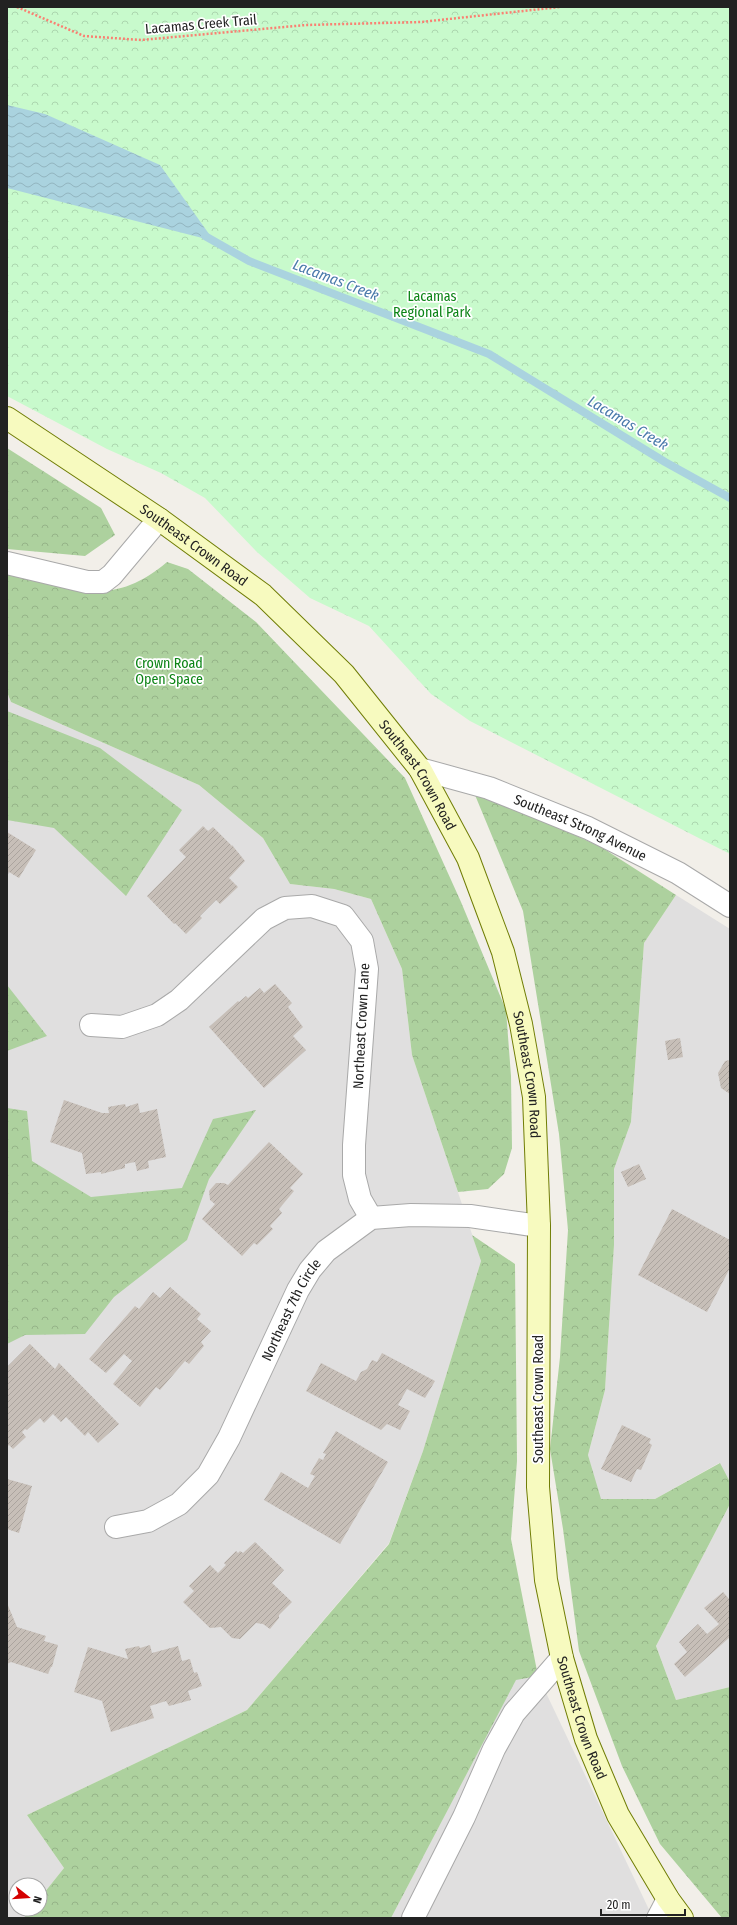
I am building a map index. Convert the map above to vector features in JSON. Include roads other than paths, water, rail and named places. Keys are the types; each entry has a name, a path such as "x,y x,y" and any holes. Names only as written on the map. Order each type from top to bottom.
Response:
{"street":[{"name":"Southeast Crown Road","path":"7,418 159,519 263,595 344,674 420,769 468,858 503,952 522,1024 534,1097 539,1226 538,1486 546,1580 562,1658 586,1739 618,1815 668,1899 682,1918"},
{"path":"7,563 87,582 102,582 112,575 159,519"},
{"name":"Southeast Strong Avenue","path":"420,769 488,788 588,828 678,873 730,906"},
{"name":"Northeast Crown Lane","path":"91,1025 122,1027 157,1016 179,1000 264,919 285,908 312,906 343,916 362,941 367,969 354,1145 354,1175 360,1199 371,1218"},
{"path":"371,1218 411,1215 470,1216 539,1226"},
{"name":"Northeast 7th Circle","path":"116,1527 148,1521 180,1504 208,1475 229,1438 298,1290 310,1270 326,1251 371,1218"},
{"path":"413,1918 464,1817 494,1749 514,1713 562,1658"},
{"path":"658,1918 668,1899"}],"water":[{"path":"7,105 45,114 160,165 214,241 7,188"}],"waterway":[{"name":"Lacamas Creek","path":"205,236 249,261 489,354 665,462 730,498"}],"park label":[{"name":"Lacamas Regional Park","path":"432,304"},
{"name":"Crown Road Open Space","path":"169,672"}]}
